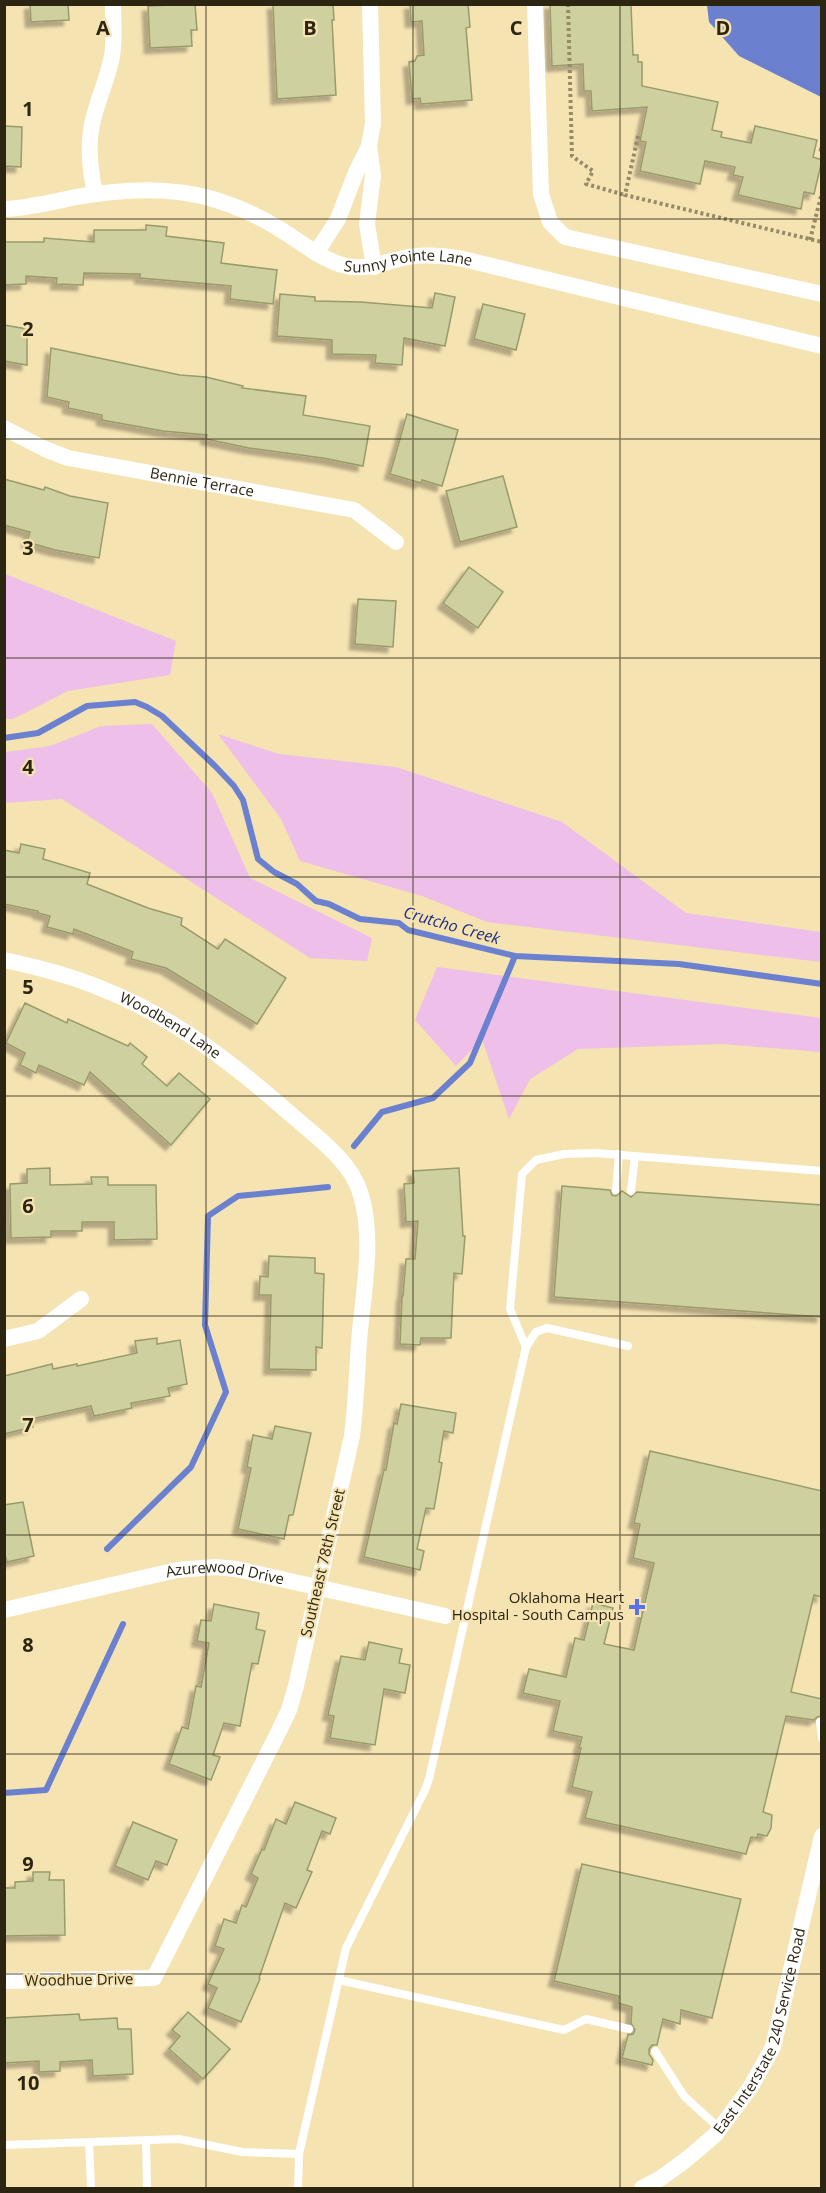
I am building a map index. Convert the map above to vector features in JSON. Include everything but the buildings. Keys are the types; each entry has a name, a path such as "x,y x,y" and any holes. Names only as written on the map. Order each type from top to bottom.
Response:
{"street":[{"path":"95,194 90,169 89,145 93,119 112,53 112,4"},
{"path":"316,253 338,219 369,146 373,123 370,4"},
{"path":"535,4 541,194 550,222 565,237 822,294"},
{"path":"369,146 373,175 367,224 374,267"},
{"name":"Sunny Pointe Lane","path":"4,208 33,207 95,194 171,190 204,196 245,210 277,227 316,253 346,266 374,267 409,257 441,256 463,259 822,346"},
{"path":"342,208 368,216"},
{"name":"Bennie Terrace","path":"4,428 68,458 354,510 396,542"},
{"name":"Woodbend Lane","path":"4,960 66,975 101,988 166,1019 242,1072 314,1134"},
{"name":"Southeast 78th Street","path":"154,1978 289,1710 346,1465 356,1408 356,1378 368,1243 367,1220 360,1189 349,1170 314,1134"},
{"path":"4,1339 38,1331 81,1299"},
{"name":"Azurewood Drive","path":"4,1610 194,1568 236,1569 446,1616"},
{"name":"East Interstate 240 Service Road","path":"642,2188 661,2178 687,2159 720,2129 750,2088 773,2047 822,1836"},
{"name":"Woodhue Drive","path":"4,1981 154,1978"}],"lane":[{"path":"526,1347 510,1309 522,1173 536,1160 564,1154 596,1153 822,1171"},
{"path":"616,1190 619,1155"},
{"path":"631,1191 635,1156"},
{"path":"298,2188 299,2154 346,1948 429,1779 526,1347 536,1332 547,1328 628,1346"},
{"path":"820,1722 822,1738"},
{"path":"339,1980 564,2030 586,2019 629,2029"},
{"path":"655,2051 684,2096 720,2129"},
{"path":"4,2145 179,2139 242,2152 299,2154"},
{"path":"146,2140 147,2188"},
{"path":"89,2142 91,2188"}],"path":[{"path":"568,4 572,156 593,171 586,184 822,242"},
{"path":"625,195 638,136"},
{"path":"810,240 822,192"}],"shaded area":[{"path":"5,574 176,641 170,675 68,691 13,719 5,719"},
{"path":"152,724 212,793 250,878 372,938 367,961 310,958 62,799 5,803 5,752 50,746 101,726"},
{"path":"218,734 279,754 396,767 562,822 686,913 821,932 821,962 487,922 422,896 300,861 281,819"},
{"path":"437,967 821,1018 821,1052 722,1044 578,1049 530,1079 509,1119 482,1039 456,1066 415,1020"}],"water":[{"path":"707,5 821,5 821,97 739,56 709,22"}],"waterway":[{"name":"Crutcho Creek","path":"4,738 38,733 87,706 135,702 162,716 234,786 243,800 258,859 274,872 297,884 316,901 329,904 360,919 399,923 408,930 515,956 679,964 822,984"},
{"path":"354,1146 382,1112 433,1098 470,1063 515,956"},
{"path":"107,1549 191,1467 226,1392 205,1325 208,1216 238,1196 328,1187"},
{"path":"4,1793 46,1790 123,1624"}],"place":[{"name":"Oklahoma Heart Hospital - South Campus","path":"637,1607"}]}
